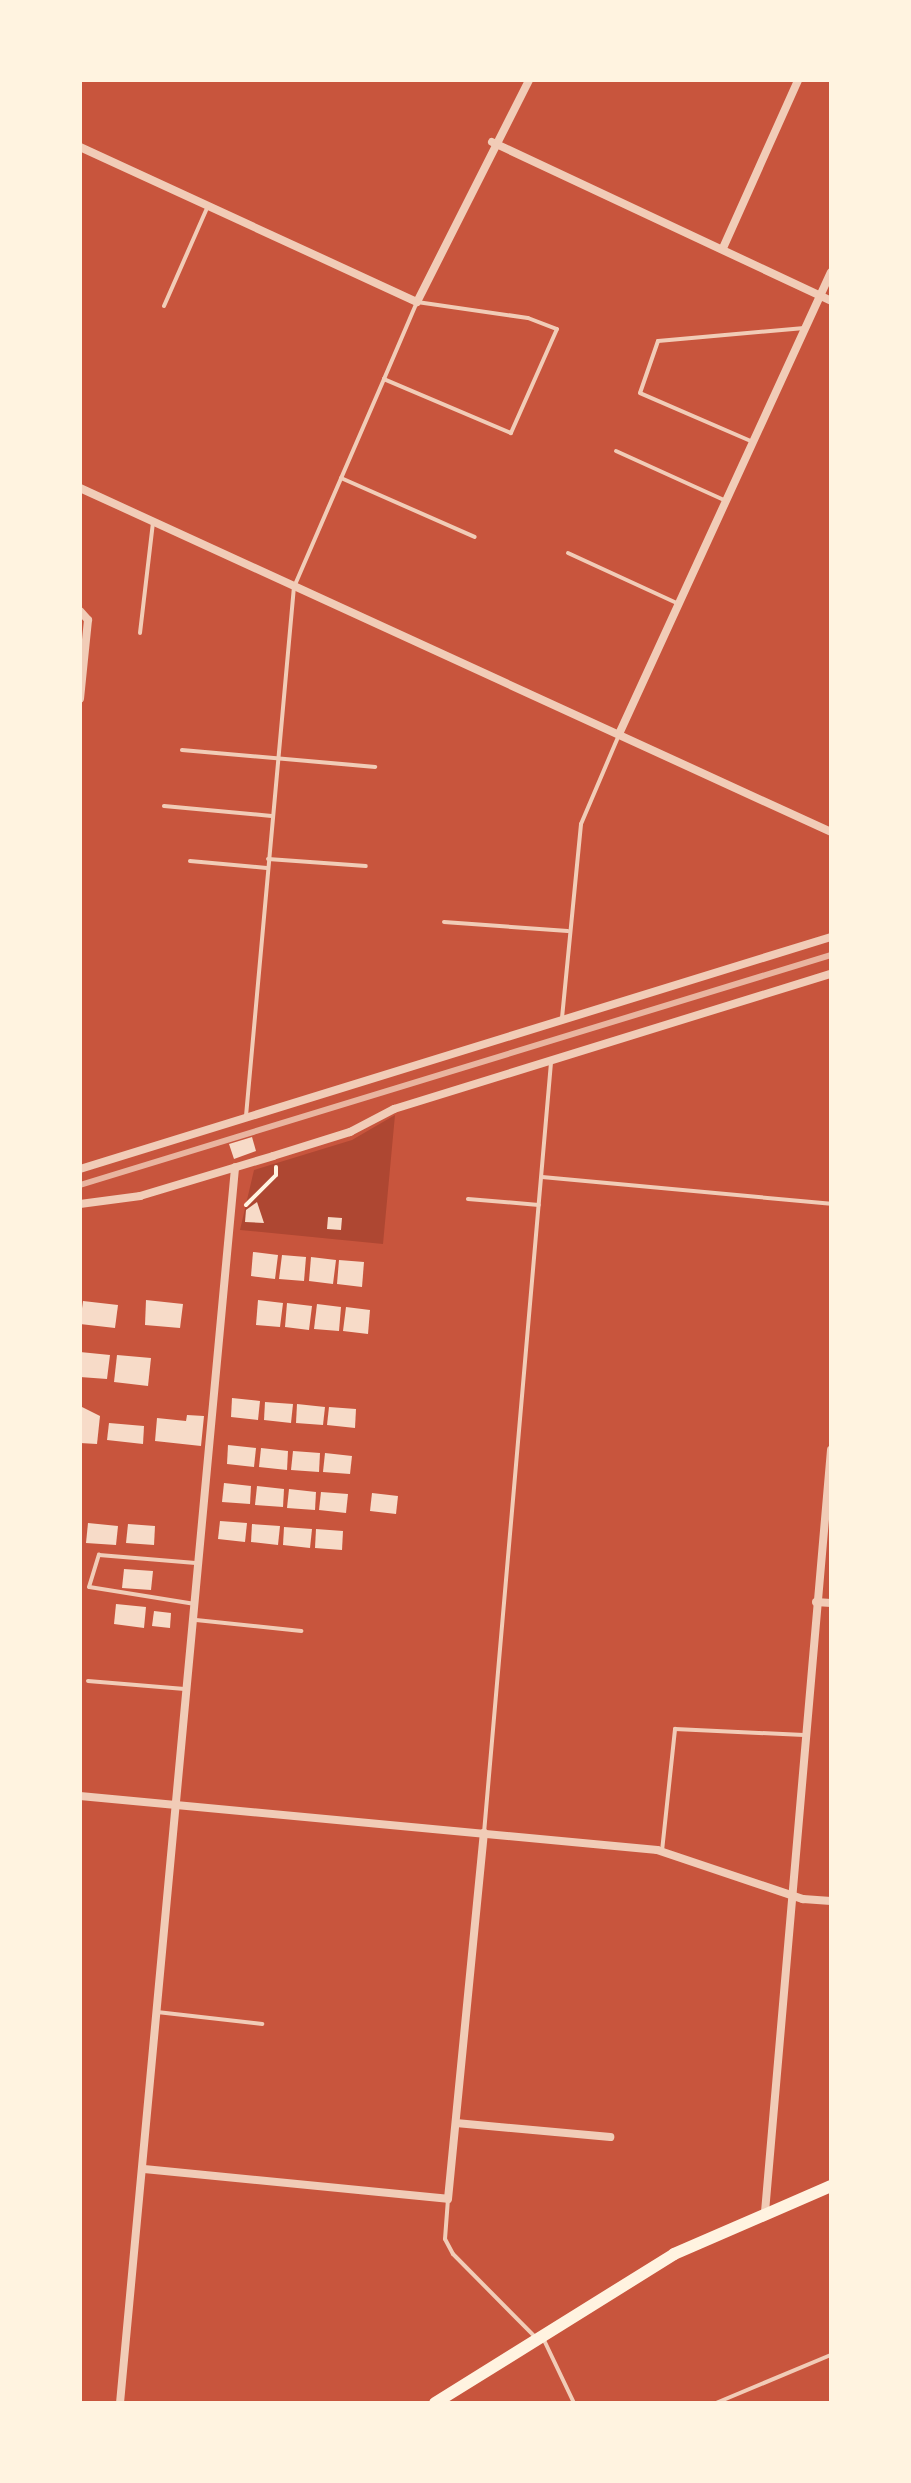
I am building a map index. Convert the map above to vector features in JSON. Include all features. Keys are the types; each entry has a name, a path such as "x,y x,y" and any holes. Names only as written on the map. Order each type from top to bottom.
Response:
{"main road":[{"path":"441,2402 674,2254 831,2186"}],"street":[{"path":"80,147 417,302 492,142 529,80"},
{"path":"723,248 798,80"},
{"path":"492,142 831,301"},
{"path":"619,734 831,272"},
{"path":"80,488 831,832"},
{"path":"80,611 88,620 80,699"},
{"path":"80,1169 831,937"},
{"path":"80,1204 140,1196 235,1167 550,1061 831,974"},
{"path":"120,2403 196,1620 235,1167"},
{"path":"765,2212 790,1895 831,1450"},
{"path":"816,1602 831,1603"},
{"path":"80,1796 662,1851 790,1895 831,1901"},
{"path":"144,2169 448,2199 484,1833"},
{"path":"456,2123 610,2137"}],"lane":[{"path":"164,306 208,206"},
{"path":"246,1116 294,587 417,302 528,318 557,329 511,433 384,379"},
{"path":"753,442 640,393 658,341 806,328"},
{"path":"616,451 726,501"},
{"path":"341,478 475,537"},
{"path":"140,633 153,522"},
{"path":"568,553 679,604"},
{"path":"562,1020 568,931 581,824 619,734"},
{"path":"182,750 375,767"},
{"path":"164,806 272,816"},
{"path":"268,859 366,866"},
{"path":"190,861 267,868"},
{"path":"444,922 568,931"},
{"path":"484,1833 550,1061"},
{"path":"542,1177 831,1204"},
{"path":"468,1199 539,1205"},
{"path":"197,1604 95,1593 90,1575 99,1555 201,1563"},
{"path":"196,1620 301,1631"},
{"path":"88,1681 188,1690"},
{"path":"662,1851 675,1729 804,1735"},
{"path":"157,2012 262,2024"},
{"path":"448,2199 445,2239 453,2254 539,2338 574,2403"},
{"path":"716,2403 831,2355"}],"path":[{"path":"244,1207 276,1175 275,1165"}],"shaded area":[{"path":"395,1115 383,1244 240,1230 254,1170 352,1140"}],"building":[{"path":"252,1137 256,1151 234,1159 229,1144"},
{"path":"257,1202 264,1223 245,1222 246,1210"},
{"path":"328,1217 342,1218 341,1230 327,1229"},
{"path":"253,1252 278,1255 275,1279 251,1276"},
{"path":"282,1255 306,1257 304,1281 279,1279"},
{"path":"311,1257 336,1260 333,1284 309,1281"},
{"path":"339,1260 364,1262 362,1287 337,1284"},
{"path":"146,1300 183,1304 180,1328 145,1325"},
{"path":"258,1300 283,1303 280,1327 256,1325"},
{"path":"83,1301 118,1305 115,1328 80,1324"},
{"path":"287,1303 312,1306 309,1330 285,1327"},
{"path":"317,1304 341,1307 339,1331 314,1329"},
{"path":"346,1307 370,1310 368,1334 343,1331"},
{"path":"80,1352 110,1355 107,1379 80,1377"},
{"path":"117,1355 151,1358 148,1386 114,1382"},
{"path":"232,1398 260,1401 258,1420 231,1417"},
{"path":"265,1402 293,1404 291,1423 264,1420"},
{"path":"297,1404 325,1407 323,1425 296,1423"},
{"path":"80,1406 100,1416 97,1444 80,1443"},
{"path":"329,1407 356,1409 355,1428 327,1425"},
{"path":"187,1415 204,1416 201,1446 155,1441 157,1418 186,1421"},
{"path":"109,1423 144,1426 143,1444 107,1440"},
{"path":"228,1445 256,1448 254,1467 227,1464"},
{"path":"261,1448 288,1451 287,1470 259,1467"},
{"path":"293,1451 320,1453 319,1472 291,1470"},
{"path":"325,1453 352,1456 350,1474 323,1472"},
{"path":"224,1483 251,1486 250,1504 222,1502"},
{"path":"257,1486 284,1489 283,1507 255,1505"},
{"path":"289,1489 316,1492 315,1510 287,1508"},
{"path":"321,1492 348,1494 346,1513 319,1510"},
{"path":"372,1493 398,1496 396,1514 370,1511"},
{"path":"220,1521 247,1523 245,1542 218,1539"},
{"path":"88,1523 118,1526 116,1545 86,1543"},
{"path":"128,1524 155,1526 154,1545 126,1543"},
{"path":"252,1524 280,1526 278,1545 251,1542"},
{"path":"284,1527 312,1529 310,1548 283,1545"},
{"path":"316,1529 343,1531 342,1550 315,1548"},
{"path":"124,1569 153,1571 151,1590 122,1588"},
{"path":"116,1604 146,1607 144,1628 114,1624"},
{"path":"154,1611 171,1613 170,1628 152,1626"}],"railway":[{"path":"80,1185 831,955"}]}
